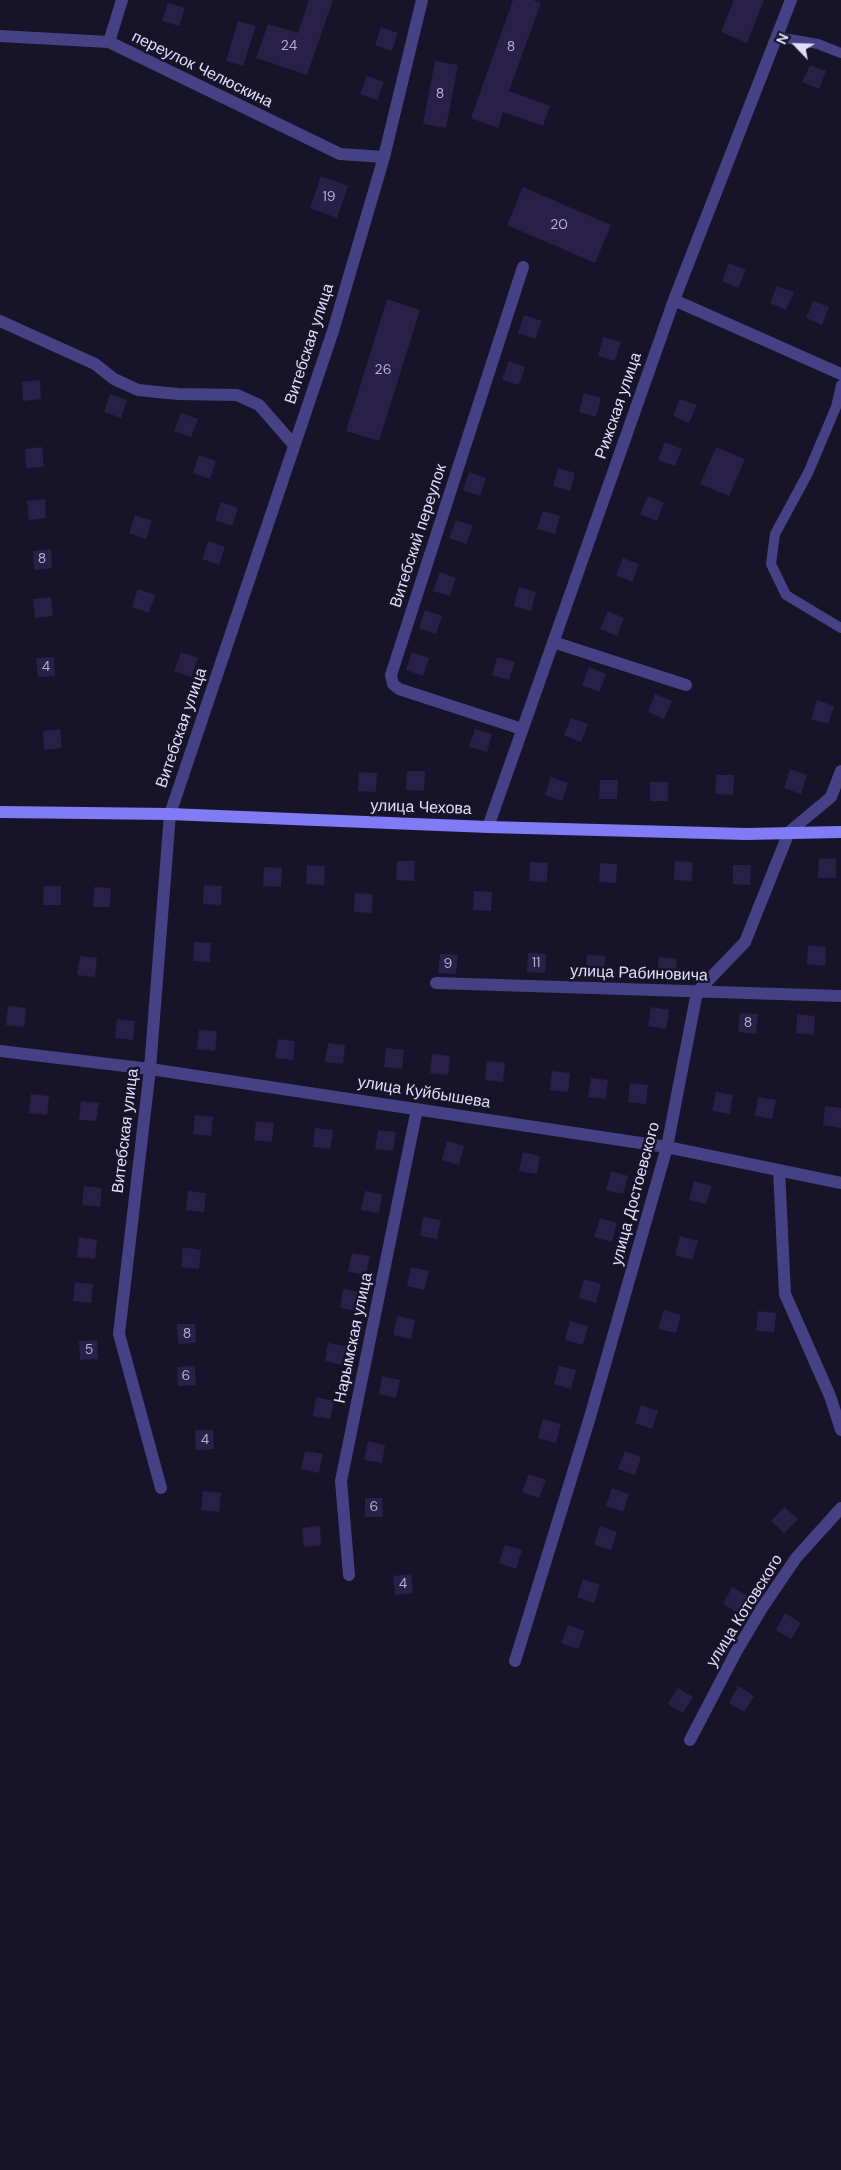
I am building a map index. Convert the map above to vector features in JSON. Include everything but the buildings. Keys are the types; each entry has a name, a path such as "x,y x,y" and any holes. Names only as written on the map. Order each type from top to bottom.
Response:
{"street":[{"path":"109,42 122,0"},
{"name":"Витебская улица","path":"161,1488 118,1334 150,1068 170,814 333,331 384,157 422,0"},
{"name":"Рижская улица","path":"488,827 674,300 791,0"},
{"name":"переулок Челюскина","path":"0,36 109,42 340,154 384,157"},
{"name":"Витебский переулок","path":"522,729 398,689 393,684 391,675 523,267"},
{"path":"674,300 841,374"},
{"path":"0,321 95,364 114,378 138,390 178,394 237,395 259,405 294,445"},
{"path":"553,642 686,685"},
{"path":"698,992 745,942 789,832 831,797 841,771"},
{"name":"улица Чехова","path":"0,812 170,814 488,827 746,834 841,832"},
{"name":"улица Рабиновича","path":"436,983 841,996"},
{"name":"улица Достоевского","path":"515,1661 590,1416 668,1147 698,992"},
{"name":"улица Куйбышева","path":"0,1051 150,1068 668,1147 841,1183"},
{"name":"Нарымская улица","path":"349,1575 341,1481 417,1109"},
{"path":"779,1170 785,1294 836,1399 841,1430"},
{"name":"улица Котовского","path":"690,1740 736,1652 762,1608 796,1558 841,1508"}],"lane":[{"path":"778,37 818,44 841,53"},
{"path":"841,385 836,407 808,473 775,534 771,564 786,595 841,628"}]}
